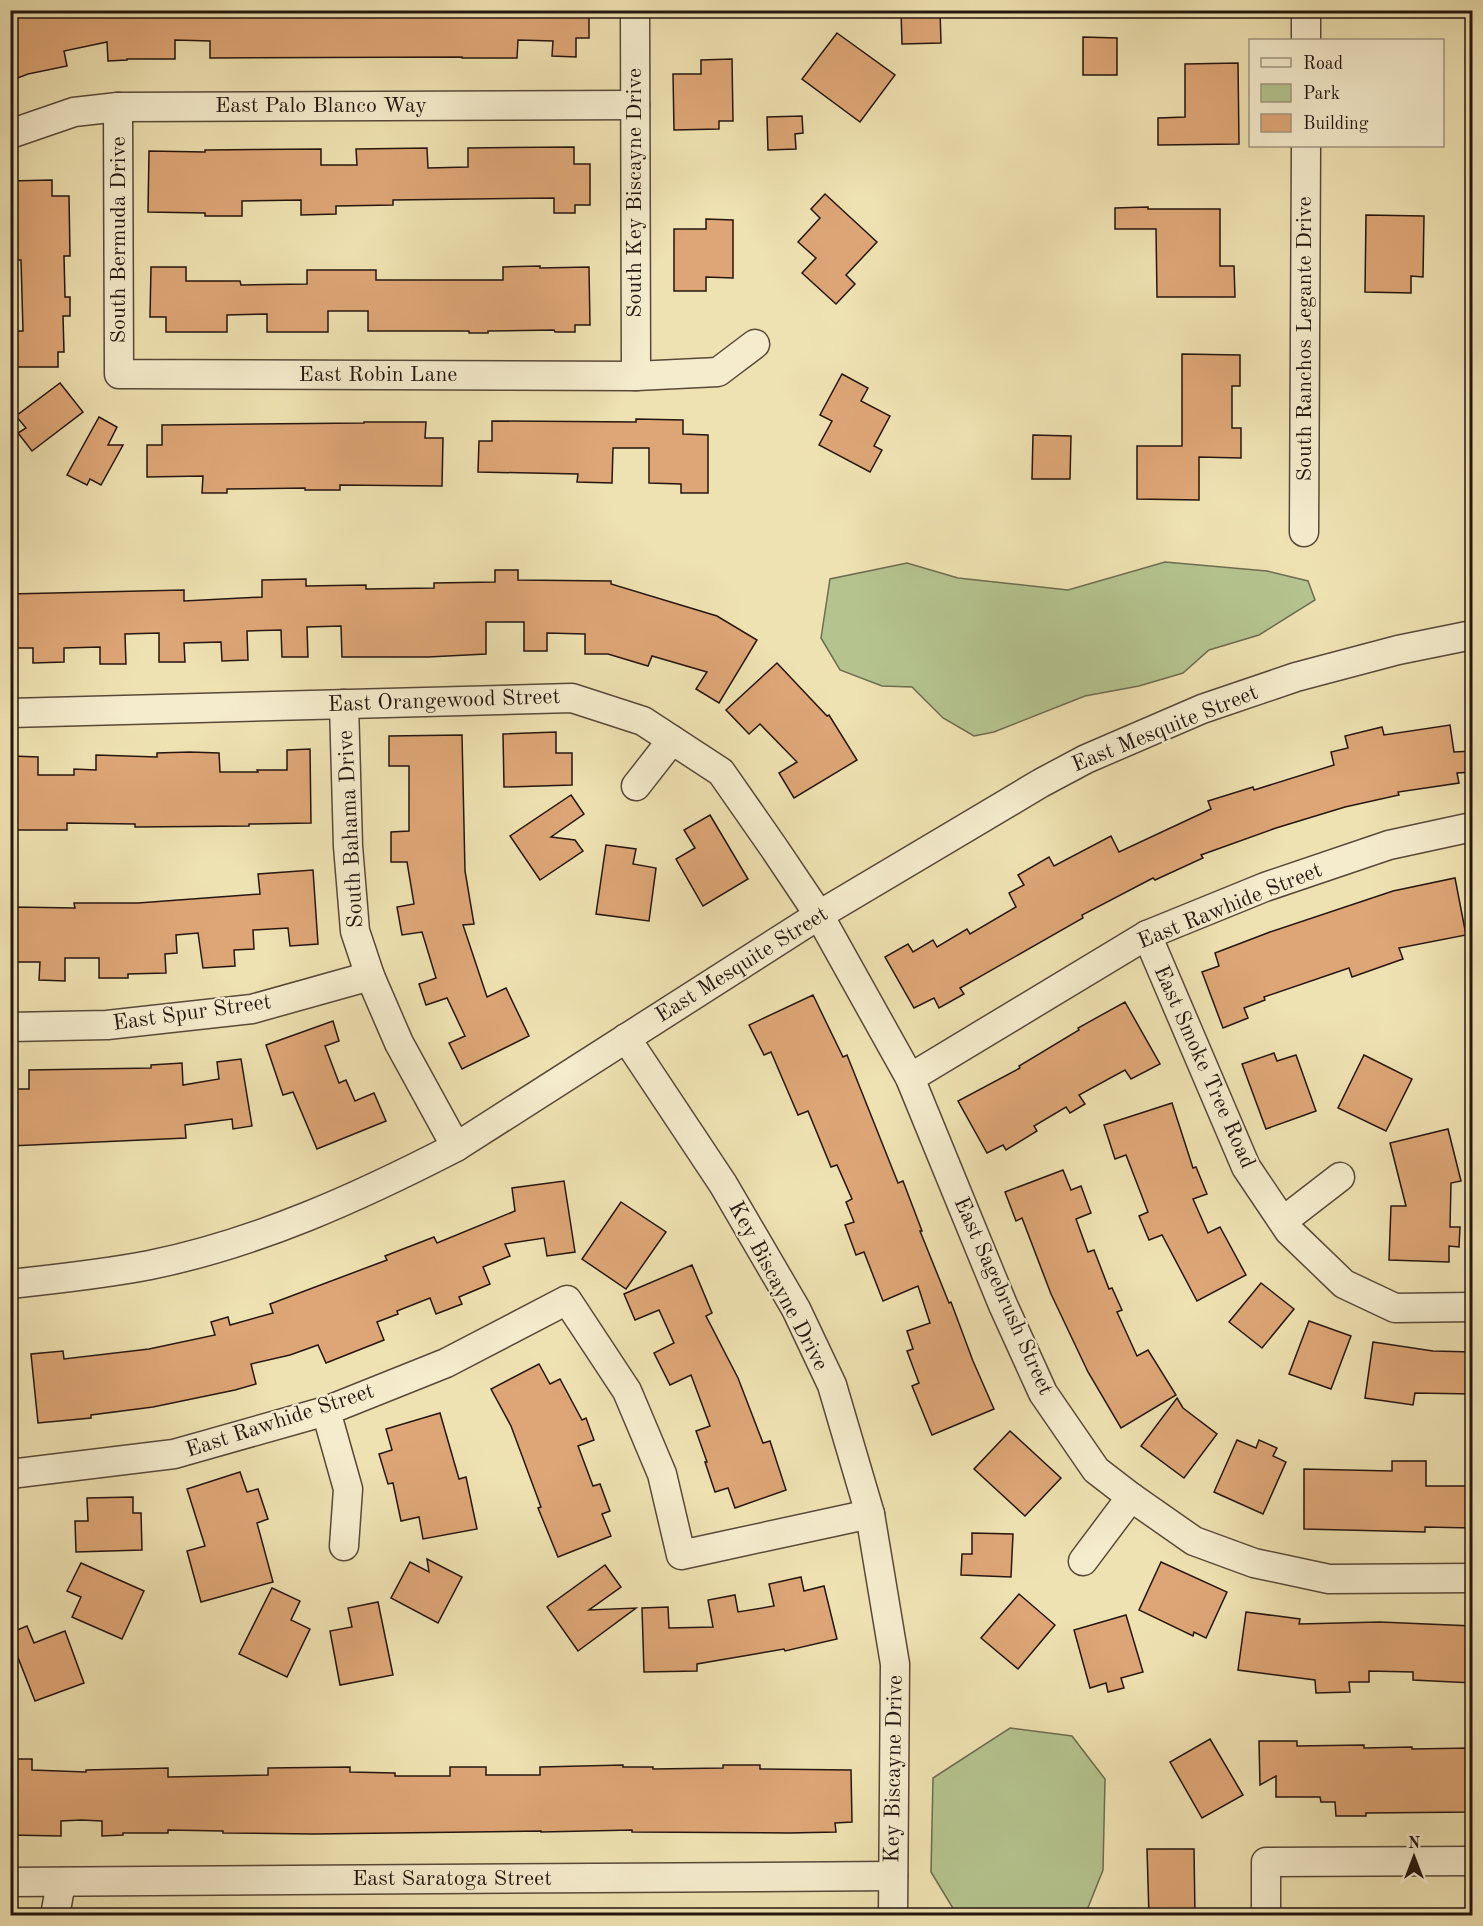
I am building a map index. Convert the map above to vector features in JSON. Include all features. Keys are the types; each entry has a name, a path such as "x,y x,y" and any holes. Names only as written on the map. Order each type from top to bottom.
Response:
{"street":[{"name":"South Key Biscayne Drive","path":"635,10 636,376"},
{"path":"1306,10 1306,39"},
{"name":"East Palo Blanco Way","path":"10,134 74,112 118,107 635,105"},
{"name":"South Bermuda Drive","path":"118,107 119,374"},
{"name":"South Ranchos Legante Drive","path":"1304,532 1306,147"},
{"name":"East Robin Lane","path":"119,374 636,376 718,372 755,344"},
{"name":"East Mesquite Street","path":"10,1284 152,1265 261,1234 386,1183 456,1147 819,915 1041,783 1086,759 1202,709 1296,677 1398,650 1473,635"},
{"name":"East Orangewood Street","path":"10,713 572,698 643,721 721,772 819,915"},
{"name":"South Bahama Drive","path":"344,704 348,846 355,931 370,976 399,1043 456,1147"},
{"path":"636,786 672,740"},
{"name":"East Rawhide Street","path":"910,1077 1147,935 1265,887 1378,849 1473,827"},
{"name":"East Sagebrush Street","path":"819,915 910,1077 1003,1305 1043,1394 1096,1470 1194,1541 1254,1563 1329,1579 1473,1578"},
{"name":"East Smoke Tree Road","path":"1147,935 1246,1167 1289,1231 1344,1284 1395,1308 1473,1307"},
{"name":"East Spur Street","path":"10,1027 107,1025 252,1009 370,976"},
{"name":"Key Biscayne Drive","path":"626,1038 723,1184 796,1309 831,1385 870,1514 895,1664 893,1916"},
{"path":"1283,1221 1340,1177"},
{"name":"East Rawhide Street","path":"10,1474 174,1454 326,1411 446,1363 567,1300 627,1390 662,1474 681,1555 870,1514"},
{"path":"326,1411 348,1489 344,1546"},
{"path":"1083,1561 1131,1497"},
{"path":"1266,1916 1266,1862 1473,1861"},
{"name":"East Saratoga Street","path":"10,1882 893,1876"},
{"path":"54,1916 61,1882"}],"green space":[{"path":"1165,562 1267,571 1308,581 1315,600 1259,635 1209,650 1183,673 1139,686 1085,696 994,732 974,736 943,718 912,687 882,686 840,670 821,638 830,579 907,563 958,578 1068,590"},
{"path":"1010,1728 1072,1736 1105,1779 1103,1870 1085,1915 957,1915 931,1872 933,1778"}],"building":[{"path":"10,10 589,10 589,38 576,38 576,57 552,56 553,41 518,40 517,58 210,58 210,41 175,40 175,59 108,61 107,42 64,51 67,66 28,74 10,81"},
{"path":"901,10 940,10 941,43 902,44"},
{"path":"837,33 895,75 860,122 802,79"},
{"path":"1083,37 1117,38 1117,75 1083,75"},
{"path":"732,59 733,121 719,121 719,129 674,130 673,74 701,74 701,60"},
{"path":"1238,63 1239,144 1158,145 1158,118 1185,117 1185,64"},
{"path":"802,116 803,133 795,134 796,149 768,150 767,117"},
{"path":"574,147 574,164 590,164 590,205 575,205 575,213 554,213 554,198 393,200 393,205 336,206 336,214 301,215 301,200 242,201 242,216 148,212 149,151 321,149 321,165 357,165 356,149 427,148 428,168 468,167 468,148"},
{"path":"52,180 52,196 69,196 70,256 64,256 65,297 70,297 70,316 63,316 64,352 58,352 58,367 13,367 13,356 10,356 10,331 23,331 21,260 10,260 10,181"},
{"path":"825,194 877,242 846,275 855,284 836,304 802,273 816,258 798,242 820,218 811,209"},
{"path":"1148,207 1148,209 1220,209 1220,266 1234,266 1235,297 1157,297 1156,229 1115,229 1115,208"},
{"path":"1366,215 1424,216 1423,277 1411,276 1411,293 1365,292"},
{"path":"706,219 733,220 733,278 706,277 706,291 674,291 674,229 706,229"},
{"path":"540,266 540,268 589,267 590,325 575,325 575,332 555,332 554,330 488,331 488,333 368,331 368,311 328,311 328,332 267,332 267,314 227,315 227,332 166,332 166,317 150,317 151,267 186,267 186,281 240,281 241,285 307,284 307,270 376,270 376,280 503,280 503,267"},
{"path":"1182,354 1240,355 1240,386 1232,386 1232,428 1241,428 1241,458 1199,457 1199,500 1137,499 1137,446 1182,446"},
{"path":"842,374 868,388 861,401 890,416 874,446 882,450 870,472 819,445 832,421 820,415"},
{"path":"60,383 83,412 32,451 18,433 26,428 16,416"},
{"path":"99,417 117,427 108,445 123,445 101,485 90,479 87,485 67,475"},
{"path":"636,419 683,420 683,434 708,435 708,493 681,493 681,484 649,483 649,448 613,448 612,483 577,482 578,474 478,472 479,441 492,441 492,421 636,422"},
{"path":"426,422 425,438 443,438 442,486 340,485 340,490 227,489 227,493 202,493 203,476 147,477 147,445 162,445 162,425"},
{"path":"1033,435 1071,436 1070,479 1032,479"},
{"path":"495,570 518,570 518,580 611,581 611,584 717,616 757,640 719,703 696,689 707,672 652,656 648,666 608,654 585,654 585,634 547,633 547,651 524,651 524,622 486,622 486,654 428,657 342,657 341,626 307,627 308,657 282,657 281,630 247,631 248,660 222,661 221,642 184,643 185,662 159,662 159,633 125,634 126,664 100,664 100,647 64,648 64,662 33,663 33,648 11,648 10,594 184,590 184,601 262,597 262,580 306,579 306,586 366,585 366,589 434,588 434,583 495,582"},
{"path":"777,663 827,716 829,715 857,760 794,798 779,773 797,762 760,724 749,734 726,710"},
{"path":"1450,725 1454,752 1473,751 1473,772 1457,773 1459,783 1398,792 1399,795 1345,807 1276,828 1201,855 1203,858 1155,880 1153,878 1082,915 1083,918 960,988 964,994 939,1008 934,998 914,1008 885,957 908,944 913,952 933,940 937,947 967,929 970,934 1016,907 1009,893 1024,885 1018,875 1049,857 1054,866 1111,836 1119,852 1211,809 1208,801 1253,787 1254,790 1334,765 1331,752 1348,748 1345,736 1382,727 1384,735"},
{"path":"556,732 556,753 572,753 572,785 504,787 503,734"},
{"path":"462,735 465,871 474,924 463,925 487,997 506,988 529,1036 462,1069 449,1043 465,1036 447,998 426,1005 419,984 436,978 422,932 402,935 397,907 414,904 407,862 391,862 391,832 409,831 409,766 389,766 389,736"},
{"path":"310,749 311,823 135,827 135,824 67,823 67,830 12,830 13,756 38,757 38,775 74,775 74,769 96,770 96,755 157,757 157,753 190,752 219,753 220,772 258,772 257,770 287,770 287,750"},
{"path":"571,795 584,814 551,837 575,840 583,851 540,880 510,836"},
{"path":"710,815 748,879 703,906 676,859 695,848 684,830"},
{"path":"606,845 636,849 633,864 656,868 649,921 596,914"},
{"path":"313,870 318,944 290,946 288,928 253,930 254,949 234,950 235,966 203,968 198,933 176,935 177,953 165,954 166,973 128,974 128,978 99,978 99,958 65,958 65,981 39,980 40,962 13,962 14,907 75,908 74,903 138,903 260,894 258,874"},
{"path":"1455,878 1466,935 1399,948 1403,959 1352,977 1349,968 1264,997 1265,1000 1244,1008 1248,1018 1223,1028 1202,972 1219,966 1215,953 1393,891"},
{"path":"813,995 843,1057 847,1055 898,1183 903,1181 922,1231 920,1231 994,1409 932,1435 912,1386 919,1383 907,1351 913,1349 907,1331 930,1323 918,1286 883,1301 864,1252 856,1255 845,1225 854,1222 846,1202 852,1199 837,1165 831,1167 808,1111 798,1115 771,1052 764,1055 749,1025"},
{"path":"1125,1002 1160,1064 1131,1079 1125,1070 1079,1095 1085,1104 1070,1113 1066,1107 1034,1126 1037,1131 1006,1150 1003,1145 987,1153 958,1101 1020,1068 1019,1066 1079,1030 1078,1028"},
{"path":"333,1021 339,1041 325,1046 339,1083 346,1080 355,1101 374,1093 386,1121 317,1149 293,1092 283,1095 266,1045"},
{"path":"1274,1053 1277,1061 1296,1055 1316,1111 1266,1129 1242,1064"},
{"path":"1364,1055 1412,1079 1386,1131 1338,1108"},
{"path":"241,1059 252,1126 233,1129 232,1119 185,1125 186,1138 10,1146 10,1089 29,1089 29,1070 151,1068 151,1065 182,1063 183,1085 219,1079 217,1062"},
{"path":"1172,1103 1193,1168 1196,1167 1207,1194 1193,1199 1208,1233 1220,1227 1246,1275 1197,1301 1162,1235 1149,1240 1139,1216 1148,1212 1126,1155 1115,1159 1104,1125"},
{"path":"1448,1129 1461,1181 1451,1183 1450,1227 1460,1227 1459,1247 1449,1246 1449,1262 1389,1260 1391,1206 1406,1206 1390,1143"},
{"path":"1063,1170 1071,1190 1081,1186 1091,1213 1076,1219 1088,1252 1094,1250 1109,1289 1112,1288 1122,1310 1117,1312 1137,1356 1148,1350 1176,1395 1121,1428 1088,1372 1051,1294 1022,1218 1016,1221 1005,1192"},
{"path":"564,1181 575,1252 547,1256 544,1238 505,1244 510,1256 483,1267 490,1284 459,1297 462,1304 436,1314 430,1298 397,1311 398,1314 377,1322 384,1340 326,1363 318,1345 290,1355 251,1364 256,1384 235,1390 153,1407 91,1415 91,1418 38,1423 31,1354 63,1351 64,1359 149,1349 215,1335 211,1322 228,1317 230,1325 273,1313 270,1304 387,1260 385,1256 434,1237 437,1243 515,1211 512,1188"},
{"path":"621,1202 666,1232 626,1289 582,1259"},
{"path":"692,1265 712,1313 706,1316 738,1378 763,1443 770,1441 786,1490 735,1508 728,1488 715,1492 705,1462 707,1462 696,1431 710,1426 691,1375 670,1385 654,1353 674,1343 659,1310 635,1320 624,1294"},
{"path":"1261,1283 1294,1309 1262,1348 1229,1322"},
{"path":"1309,1321 1351,1336 1331,1389 1289,1374"},
{"path":"1373,1342 1433,1351 1473,1352 1473,1394 1415,1393 1413,1405 1365,1398"},
{"path":"539,1364 550,1384 560,1379 582,1420 586,1418 594,1440 578,1446 593,1486 600,1484 610,1511 602,1514 611,1536 558,1557 538,1508 541,1507 511,1426 491,1389"},
{"path":"1177,1398 1183,1408 1217,1434 1184,1478 1141,1446"},
{"path":"440,1413 459,1479 466,1477 477,1529 423,1539 419,1517 401,1521 393,1483 388,1484 379,1454 392,1450 386,1429"},
{"path":"1010,1431 1061,1478 1025,1516 974,1469"},
{"path":"1237,1440 1256,1448 1259,1440 1277,1448 1273,1456 1286,1462 1263,1514 1214,1492"},
{"path":"1392,1461 1426,1461 1426,1486 1473,1486 1473,1528 1425,1527 1425,1532 1304,1529 1304,1469 1392,1471"},
{"path":"240,1472 247,1492 258,1489 268,1519 257,1523 273,1582 201,1602 187,1551 205,1546 187,1489"},
{"path":"133,1497 133,1513 141,1513 142,1550 76,1552 75,1521 88,1521 87,1498"},
{"path":"972,1533 1013,1534 1011,1577 961,1575 962,1554 972,1554"},
{"path":"427,1559 462,1577 438,1623 391,1598 410,1562 429,1572"},
{"path":"1161,1562 1227,1592 1206,1638 1194,1632 1193,1636 1139,1610"},
{"path":"81,1563 144,1591 122,1639 72,1617 81,1597 67,1591"},
{"path":"605,1565 621,1587 589,1610 636,1608 578,1651 547,1607"},
{"path":"801,1577 804,1591 824,1586 837,1639 785,1651 784,1649 697,1664 697,1671 644,1672 642,1608 668,1607 669,1628 713,1627 708,1600 735,1595 738,1612 774,1606 769,1584"},
{"path":"272,1588 300,1601 291,1620 310,1629 287,1677 239,1654"},
{"path":"1019,1594 1055,1625 1018,1669 981,1638"},
{"path":"378,1602 393,1675 340,1685 330,1631 352,1627 348,1608"},
{"path":"1246,1612 1300,1619 1299,1624 1380,1622 1473,1626 1473,1683 1413,1680 1413,1672 1369,1671 1369,1682 1349,1682 1350,1692 1316,1693 1315,1680 1238,1670"},
{"path":"1126,1615 1143,1672 1121,1678 1124,1688 1108,1692 1106,1683 1090,1688 1074,1630"},
{"path":"27,1626 34,1643 65,1631 84,1683 35,1701 10,1637 10,1633"},
{"path":"1210,1739 1243,1795 1202,1818 1170,1762"},
{"path":"1259,1741 1297,1741 1297,1746 1472,1748 1473,1812 1366,1813 1366,1816 1336,1816 1335,1802 1321,1802 1320,1797 1276,1797 1276,1776 1260,1785"},
{"path":"10,1759 32,1759 32,1770 86,1772 86,1770 168,1768 168,1777 268,1775 268,1768 350,1767 350,1772 395,1773 395,1776 450,1776 450,1767 486,1767 486,1775 540,1775 540,1767 623,1765 623,1767 653,1767 653,1769 760,1765 760,1769 851,1770 852,1822 835,1823 836,1832 789,1833 632,1832 632,1830 314,1834 168,1830 168,1833 123,1833 123,1835 102,1836 102,1821 81,1820 61,1821 61,1836 10,1835"},
{"path":"1147,1849 1194,1849 1195,1916 1149,1916"}]}
